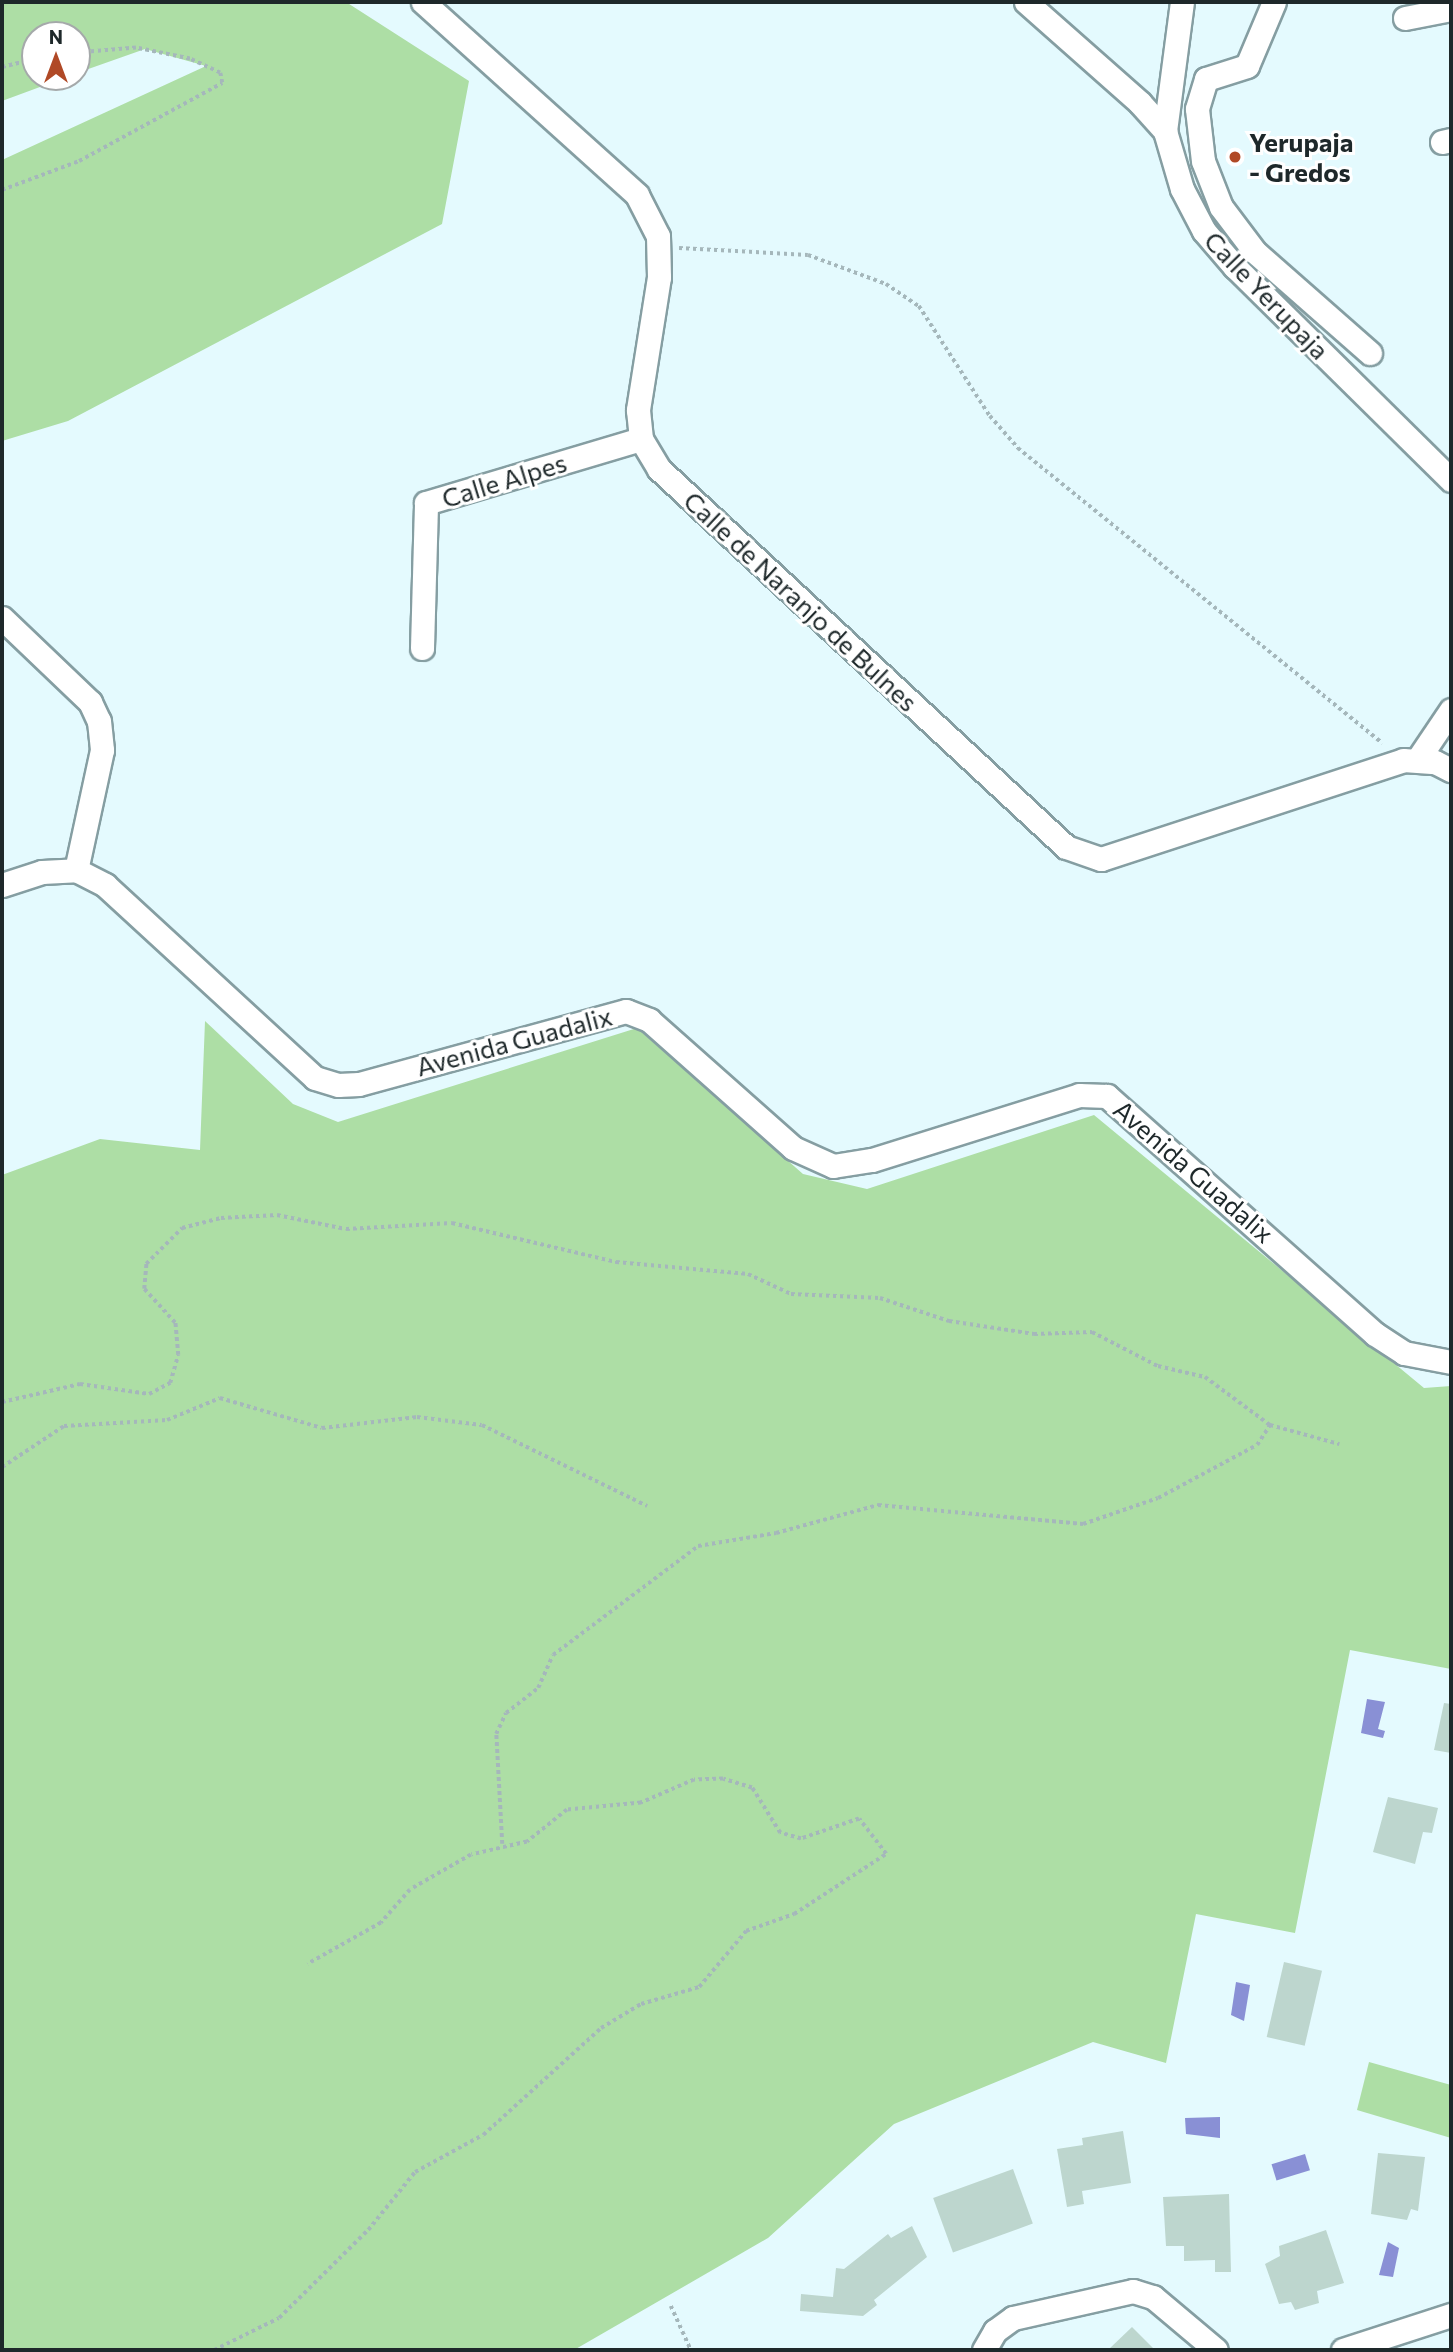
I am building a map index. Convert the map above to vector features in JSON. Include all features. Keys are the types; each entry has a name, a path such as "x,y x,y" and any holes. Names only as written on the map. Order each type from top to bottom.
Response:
{"street":[{"name":"Calle de Naranjo de Bulnes","path":"423,2 637,195 658,247 659,277 638,410 641,439 659,468 1066,847 1101,859 1410,760"},
{"name":"Calle Yerupaja","path":"1026,2 1140,103 1164,131 1182,189 1204,231 1451,480"},
{"path":"1164,131 1182,2"},
{"path":"1274,2 1247,66 1206,79 1197,109 1203,161 1221,206 1255,252 1370,353"},
{"path":"1405,18 1451,9"},
{"name":"Calle Alpes","path":"422,648 426,503 641,439"},
{"path":"2,618 90,702 99,721 102,750 76,870 42,872 2,885"},
{"path":"1450,713 1451,770 1410,760 1450,713"},
{"name":"Avenida Guadalix","path":"76,870 105,885 315,1078 338,1085 359,1084 626,1011 649,1020 793,1148 833,1166 872,1160 1079,1095 1107,1096 1375,1334 1404,1353 1451,1362"},
{"path":"984,2350 995,2331 1013,2318 1133,2291 1153,2297 1216,2350"},
{"path":"1343,2350 1451,2315"}],"path":[{"path":"2,190 79,161 222,83 220,73 190,59 136,48 91,53"},
{"path":"2,68 21,63"},
{"path":"658,247 808,255 886,284 919,306 990,416 1017,448 1410,760"},
{"path":"2,1402 80,1384 149,1394 170,1383 178,1355 176,1323 144,1289 146,1264 182,1228 221,1219 277,1215 346,1229 452,1223 616,1262 748,1274 791,1294 880,1298 949,1321 1034,1334 1092,1332 1158,1366 1205,1377 1270,1424 1339,1444"},
{"path":"2,1467 64,1426 167,1420 220,1398 322,1427 417,1418 482,1424 646,1506"},
{"path":"502,1844 496,1734 506,1713 538,1688 553,1654 698,1546 776,1533 878,1505 1083,1524 1158,1498 1257,1445 1270,1424"},
{"path":"214,2350 279,2318 368,2230 415,2172 483,2135 601,2028 641,2004 699,1987 746,1931 794,1914 886,1854 859,1819 801,1839 780,1833 752,1788 723,1779 694,1780 641,1803 567,1810 527,1842 502,1844 410,1889 381,1923 308,1964"},
{"path":"671,2306 691,2350"}],"green space":[{"path":"2,2 346,2 469,81 442,224 68,421 2,441 2,160 206,66 145,49 91,68 91,21 21,21 21,91 29,91 2,101"},
{"path":"205,1021 293,1104 338,1122 637,1028 803,1174 867,1189 1094,1115 1424,1388 1451,1386 1451,1669 1350,1650 1295,1933 1196,1914 1166,2063 1093,2042 894,2124 768,2238 574,2350 2,2350 2,1175 100,1139 200,1150"},
{"path":"1369,2062 1451,2085 1451,2138 1357,2110"}],"water":[{"path":"1367,1699 1385,1702 1378,1729 1385,1731 1383,1738 1361,1733"},
{"path":"1236,1982 1250,1985 1244,2021 1231,2015"},
{"path":"1220,2117 1220,2138 1186,2134 1185,2118"},
{"path":"1305,2154 1310,2170 1276,2180 1272,2164"},
{"path":"1388,2242 1399,2248 1393,2277 1379,2275"}],"building":[{"path":"1444,1703 1451,1704 1451,1753 1434,1750"},
{"path":"1388,1797 1438,1808 1432,1833 1423,1832 1415,1864 1373,1852"},
{"path":"1284,1962 1322,1971 1305,2046 1267,2037"},
{"path":"1123,2131 1131,2183 1082,2191 1084,2204 1067,2207 1057,2149 1083,2145 1082,2138"},
{"path":"1378,2153 1425,2157 1418,2211 1411,2209 1407,2220 1371,2214"},
{"path":"1013,2169 1033,2224 953,2253 933,2198"},
{"path":"1229,2194 1231,2272 1215,2272 1215,2260 1184,2261 1184,2246 1166,2246 1163,2197"},
{"path":"912,2226 927,2257 874,2300 877,2305 863,2316 800,2311 801,2294 833,2297 836,2268 844,2269 888,2234 891,2238"},
{"path":"1326,2230 1344,2283 1317,2291 1319,2303 1295,2310 1291,2302 1279,2304 1265,2264 1280,2256 1279,2246"},
{"path":"1132,2327 1155,2350 1108,2350"}],"place":[{"name":"Yerupaja - Gredos","path":"1235,157"}]}
